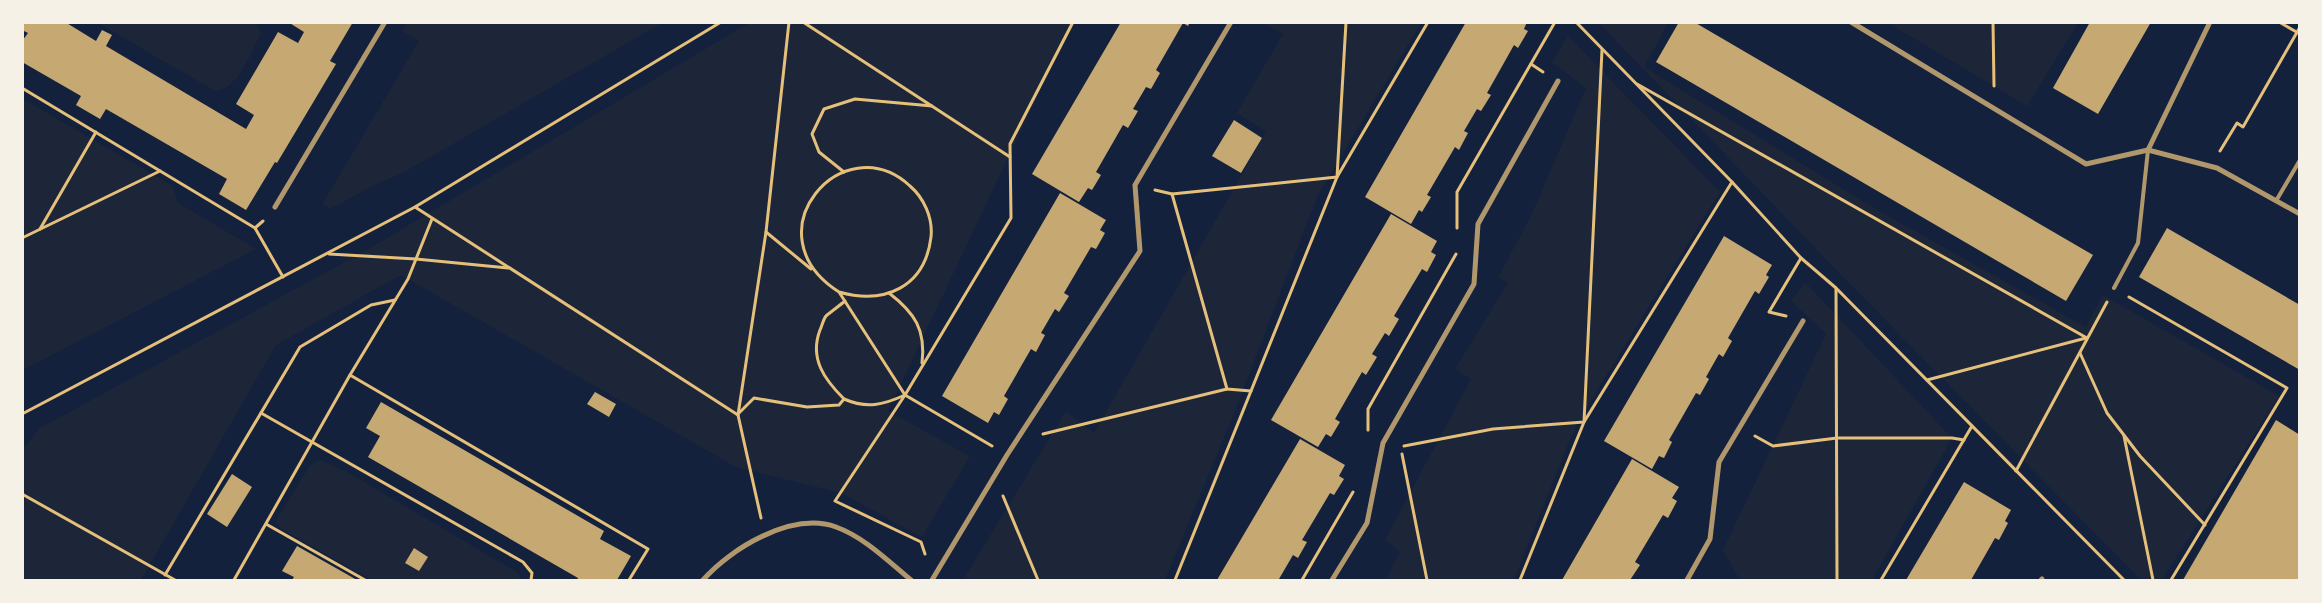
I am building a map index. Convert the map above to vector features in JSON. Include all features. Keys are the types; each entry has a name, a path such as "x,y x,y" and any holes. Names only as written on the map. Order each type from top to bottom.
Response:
{"street":[{"path":"275,207 385,22"},
{"path":"932,580 1007,455 1018,441 1140,250 1135,185 1231,22"},
{"path":"1851,22 2086,164 2148,150 2211,166 2300,214"},
{"path":"2148,150 2210,22"},
{"path":"1332,580 1367,523 1383,443 1474,284 1478,224 1558,81"},
{"path":"1687,580 1710,539 1719,462 1803,320"},
{"path":"703,580 713,569 745,545 766,536 808,523 835,526 876,551 911,580"}],"lane":[{"path":"2114,288 2138,242 2148,150"},
{"path":"2276,201 2300,160"}],"path":[{"path":"22,414 414,207 721,22"},
{"path":"766,536 738,415 766,232 789,22"},
{"path":"803,22 1010,157"},
{"path":"932,580 921,542 835,500 905,395 922,363 1011,218 1010,144 1073,22"},
{"path":"1337,177 1346,22"},
{"path":"1176,580 1337,177 1428,22"},
{"path":"1457,232 1457,192 1555,22"},
{"path":"2279,22 2298,33"},
{"path":"1576,23 1732,182 1802,258 1836,288 2124,580"},
{"path":"1994,24 1995,109"},
{"path":"2211,166 2237,123 2243,127 2300,27"},
{"path":"1584,422 1602,49"},
{"path":"1634,82 2087,338"},
{"path":"22,88 255,228 283,277"},
{"path":"844,172 819,152 812,134 824,109 855,100 932,106"},
{"path":"40,229 96,132"},
{"path":"766,232 814,270 825,283 839,292 856,297 873,297 889,294 907,284 924,262 929,250 932,230 927,210 918,192 902,178 884,170 864,168 844,172 829,180 816,191 807,206 802,222 802,239 806,255 814,270"},
{"path":"22,238 160,171"},
{"path":"1135,185 1172,194 1337,177"},
{"path":"1520,580 1584,422 1732,182"},
{"path":"1172,194 1227,389"},
{"path":"255,228 275,207"},
{"path":"414,207 738,415"},
{"path":"234,580 350,375 395,300 416,259 432,219"},
{"path":"1368,438 1368,409 1457,252"},
{"path":"328,254 416,259 508,268"},
{"path":"1802,258 1769,312 1803,320"},
{"path":"1836,288 1837,580"},
{"path":"2016,471 2114,288 2287,388 2171,580"},
{"path":"839,292 905,395 1007,455"},
{"path":"889,294 907,307 919,328 924,344 922,363"},
{"path":"165,575 300,347 371,305 395,300"},
{"path":"845,301 825,317 817,338 816,356 820,370 829,384 844,399 856,404 870,406 887,403 905,395"},
{"path":"1927,380 2087,338"},
{"path":"2079,353 2108,413 2140,456 2205,524"},
{"path":"350,375 648,549 629,580"},
{"path":"1018,441 1227,389 1251,392"},
{"path":"738,415 754,398 807,407 839,405 844,399"},
{"path":"261,413 523,562 532,573 531,580"},
{"path":"1427,580 1400,446 1493,429 1584,422"},
{"path":"1881,580 1972,426"},
{"path":"1740,427 1773,446 1837,438 1952,438 1964,440"},
{"path":"2123,433 2153,580"},
{"path":"995,477 1038,580"},
{"path":"1302,580 1353,491"},
{"path":"22,494 175,580"},
{"path":"266,524 365,580"}],"shaded area":[{"path":"98,23 257,23 261,34 237,77 231,84 215,91"},
{"path":"407,23 662,23 401,174 380,182 330,209 323,203 419,41 402,31"},
{"path":"749,23 1072,23 888,411 970,456 922,537 841,493 736,467 401,275 276,345 141,580 23,580 23,449 40,428 367,250"},
{"path":"1263,23 1421,23 1317,197 1237,406 1165,580 963,580 1066,411 1094,433 1266,132 1237,113 1283,34"},
{"path":"1599,23 1668,23 1644,67 1879,211 2086,327 2103,295 2279,396 2162,580 2141,580 1843,277"},
{"path":"1888,23 2078,23 2027,106"},
{"path":"1568,36 1720,192 1590,402 1570,439 1514,580 1386,580 1400,552 1385,540 1471,379 1455,369 1508,283 1498,277 1530,218 1586,88 1552,62"},
{"path":"23,99 173,186 177,202 256,249 23,370"},
{"path":"1805,282 1952,438 1872,580 1740,580 1723,550 1826,334 1791,301"},
{"path":"321,460 351,474 518,573 521,580 371,580 280,528 276,523 277,519 309,467 314,462"}],"building":[{"path":"22,22 65,22 96,41 102,30 112,35 106,46 246,129 254,115 236,104 278,32 298,43 304,32 288,22 353,22 330,61 336,64 277,163 275,162 246,210 219,194 227,179 106,109 100,119 76,105 81,96 22,62 22,41 28,33 22,30"},
{"path":"1121,22 1190,22 1188,26 1183,23 1156,70 1160,73 1151,89 1146,87 1133,109 1138,111 1128,128 1123,125 1096,172 1101,175 1092,190 1088,188 1079,202 1032,174"},
{"path":"1466,22 1527,22 1524,29 1528,31 1518,48 1514,45 1487,93 1491,95 1481,111 1477,109 1464,131 1468,133 1459,150 1455,147 1427,195 1431,197 1422,212 1419,210 1411,224 1365,197"},
{"path":"1679,22 1694,22 2093,255 2066,301 1656,62"},
{"path":"2090,22 2151,22 2098,114 2053,88"},
{"path":"1234,120 1262,138 1241,173 1212,156"},
{"path":"1060,193 1106,220 1100,230 1105,233 1096,249 1091,247 1064,293 1069,296 1059,312 1055,309 1041,333 1045,335 1036,352 1031,349 1004,396 1008,399 999,415 994,412 988,423 942,396"},
{"path":"1391,214 1437,241 1431,252 1436,255 1427,272 1422,269 1394,316 1399,319 1389,336 1385,333 1372,354 1377,357 1366,375 1362,372 1335,419 1340,422 1331,437 1326,434 1318,447 1271,420"},
{"path":"2167,228 2300,305 2300,370 2139,277"},
{"path":"1724,236 1772,265 1766,275 1769,277 1759,294 1755,291 1728,338 1732,341 1723,357 1719,354 1706,377 1709,379 1700,395 1696,393 1669,440 1672,442 1664,458 1659,456 1652,469 1604,441"},
{"path":"595,392 616,404 609,417 587,404"},
{"path":"381,402 604,531 600,539 631,556 617,580 577,580 578,578 368,457 380,436 366,428"},
{"path":"2276,420 2300,435 2300,580 2183,580"},
{"path":"1300,439 1345,465 1339,476 1344,479 1334,495 1330,493 1302,540 1307,542 1298,558 1293,555 1279,579 1283,580 1217,580"},
{"path":"1632,459 1679,487 1672,498 1677,501 1668,518 1663,515 1635,562 1640,565 1630,580 1562,580"},
{"path":"232,474 252,487 227,527 207,514"},
{"path":"1964,482 2011,510 2005,521 2008,523 1999,540 1995,538 1971,580 1906,580"},
{"path":"297,546 357,580 292,580 294,577 282,571"},
{"path":"414,548 428,557 419,571 405,563"}]}
